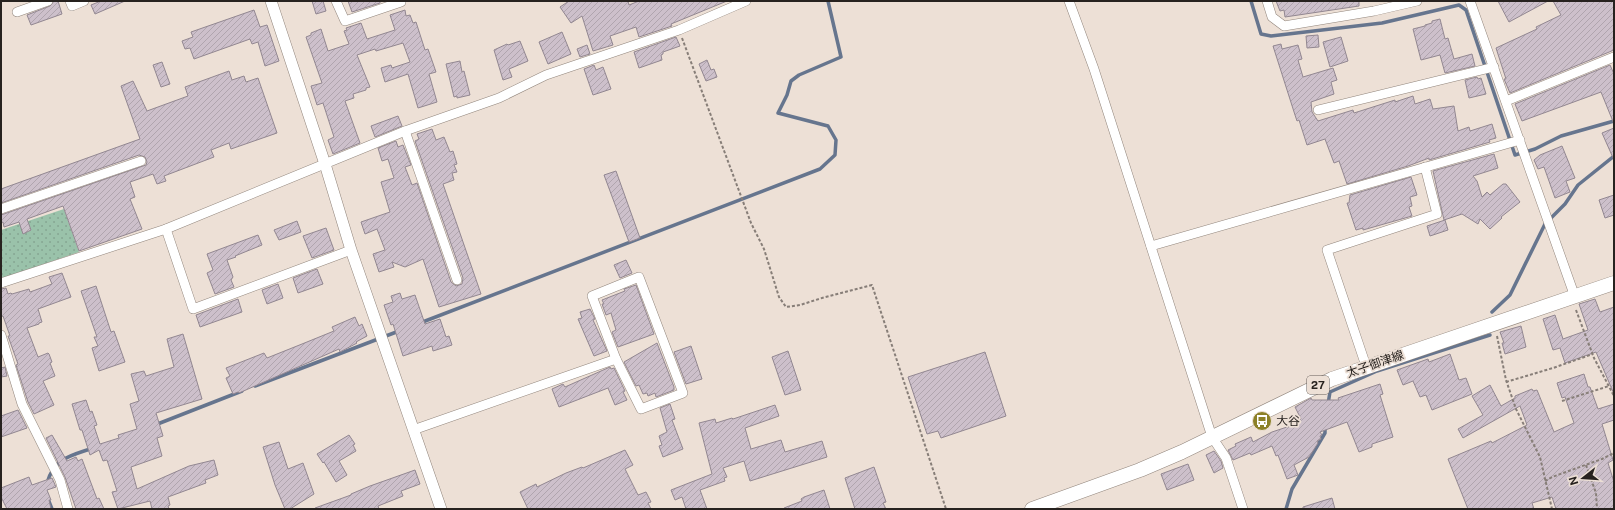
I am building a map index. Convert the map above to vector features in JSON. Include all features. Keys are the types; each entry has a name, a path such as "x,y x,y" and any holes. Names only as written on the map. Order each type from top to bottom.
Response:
{"main road":[{"name":"太子御津線","path":"1032,509 1140,470 1332,379 1366,366 1495,325 1614,283"}],"street":[{"path":"17,12 48,1"},
{"path":"70,1 72,6 84,1"},
{"path":"272,1 351,250 441,509"},
{"path":"336,1 345,21 401,1"},
{"path":"1,283 166,229 405,130 499,98 546,75 679,30 746,1"},
{"path":"1069,1 1094,69 1212,437 1226,458 1243,509"},
{"path":"1267,1 1272,17 1284,26 1374,11 1417,1"},
{"path":"1470,1 1575,297"},
{"path":"1506,101 1614,57"},
{"path":"1318,110 1494,67"},
{"path":"405,130 457,280"},
{"path":"1151,246 1520,140"},
{"path":"1,209 141,161"},
{"path":"1366,366 1327,250 1437,214 1425,167"},
{"path":"166,229 193,310 351,250"},
{"path":"639,277 683,393 642,409 616,359 592,296 639,277"},
{"path":"1,335 22,404 60,480 68,509"},
{"path":"413,430 616,359"}],"path":[{"path":"679,30 751,223 764,249 779,297 786,307 800,305 872,285 946,509"},
{"path":"1575,297 1574,306 1593,354 1614,396"},
{"path":"1495,325 1506,382 1516,409 1540,457 1552,509"},
{"path":"1506,382 1593,354"},
{"path":"1562,401 1609,386"},
{"path":"1546,481 1552,477 1614,453"},
{"path":"1586,465 1596,493 1597,509"}],"green space":[{"path":"64,209 79,252 1,279 1,230"}],"building":[{"path":"54,1 58,1 62,14 31,25 27,15 50,6"},
{"path":"101,1 125,1 95,14 91,5"},
{"path":"312,1 323,1 326,11 316,14"},
{"path":"348,1 380,1 380,3 352,12"},
{"path":"569,1 628,1 629,5 639,1 727,1 671,24 672,26 639,37 636,27 610,36 613,45 593,51 582,16 571,23 560,7"},
{"path":"1276,1 1359,1 1359,6 1285,17 1284,10 1280,11"},
{"path":"1498,1 1548,1 1509,22"},
{"path":"1553,1 1614,1 1614,50 1510,93 1504,79 1506,79 1496,48 1537,29 1536,27 1561,15"},
{"path":"254,10 260,27 267,25 279,61 265,66 258,42 252,44 250,39 194,59 190,48 185,49 182,41 193,37 191,32"},
{"path":"405,10 406,16 410,15 413,23 416,22 425,50 428,49 436,72 429,74 437,102 418,108 408,74 385,82 381,68 391,65 392,68 410,62 403,43 376,51 375,49 357,55 370,87 366,88 366,90 353,94 354,98 345,101 360,143 333,154 328,140 334,137 323,103 317,105 311,86 322,83 306,37 321,29 328,51 349,44 344,31 347,30 346,28 361,23 367,39 395,30 390,15"},
{"path":"1440,19 1445,39 1448,38 1454,59 1472,54 1475,66 1445,73 1440,55 1421,60 1413,29 1425,26 1432,23 1432,21"},
{"path":"562,32 571,54 548,64 539,42"},
{"path":"1318,35 1319,47 1307,48 1306,36"},
{"path":"676,37 680,46 663,52 661,55 662,60 639,68 634,52"},
{"path":"1341,37 1348,61 1330,67 1323,42"},
{"path":"520,41 528,61 509,69 512,77 503,80 494,50 507,44"},
{"path":"1281,44 1282,49 1298,45 1302,59 1298,60 1303,77 1333,68 1337,80 1331,82 1334,94 1311,102 1312,112 1318,121 1353,110 1354,113 1413,96 1415,104 1430,99 1433,109 1454,106 1458,131 1469,127 1470,131 1492,124 1496,138 1489,140 1490,142 1429,160 1429,158 1408,166 1347,184 1339,161 1334,163 1325,139 1307,145 1299,120 1297,121 1273,46"},
{"path":"587,45 590,54 580,57 577,49"},
{"path":"707,60 711,70 714,69 717,77 706,81 699,64"},
{"path":"460,61 470,95 457,98 457,96 454,97 446,64"},
{"path":"162,62 170,84 161,87 153,65"},
{"path":"594,65 596,70 603,67 611,89 593,95 584,69"},
{"path":"1610,65 1614,74 1614,124 1601,92 1522,121 1515,104"},
{"path":"229,71 232,80 244,76 246,82 258,78 277,133 231,149 229,143 211,150 214,157 164,176 166,181 157,184 153,174 130,182 135,197 130,199 142,229 79,251 63,206 27,219 31,230 23,234 19,222 4,227 3,222 1,223 1,215 146,165 147,162 145,157 139,155 1,203 1,189 140,139 121,86 133,81 147,111 188,96 185,87"},
{"path":"1477,77 1478,79 1481,78 1486,94 1469,98 1465,80"},
{"path":"398,116 402,126 375,137 371,126"},
{"path":"1614,128 1614,160 1602,133"},
{"path":"432,129 436,140 444,137 450,152 453,151 457,164 454,165 457,172 452,173 454,180 443,184 481,294 439,307 423,259 405,267 392,262 394,267 379,272 373,254 385,250 377,229 365,234 361,222 390,212 381,182 394,178 388,159 382,161 378,148 396,141 398,147 403,145 411,165 405,167 412,185 417,183 451,282 456,286 462,284 463,278 415,141 419,139 417,134"},
{"path":"1562,146 1575,178 1566,181 1570,192 1555,198 1544,167 1538,169 1534,160 1540,155"},
{"path":"1494,154 1498,168 1473,176 1477,181 1482,197 1487,192 1490,195 1503,184 1506,184 1520,202 1501,217 1502,218 1490,229 1480,219 1478,224 1462,214 1444,220 1433,171"},
{"path":"616,171 640,238 629,242 604,175"},
{"path":"1411,177 1417,195 1410,197 1412,206 1409,207 1412,216 1363,230 1363,228 1356,230 1347,203 1349,203 1350,195"},
{"path":"1614,195 1614,215 1605,218 1599,200"},
{"path":"1445,220 1448,230 1430,236 1427,226"},
{"path":"297,221 301,232 279,240 274,230"},
{"path":"326,228 334,250 312,258 303,236"},
{"path":"258,235 262,245 227,260 233,277 231,280 234,287 215,294 207,273 213,270 207,254"},
{"path":"626,260 632,273 620,278 614,265"},
{"path":"317,269 323,284 298,293 293,278"},
{"path":"62,273 71,297 38,309 42,322 27,328 38,357 48,353 49,354 52,362 50,363 55,376 43,381 54,405 34,414 28,402 16,365 18,364 8,336 10,336 3,316 1,317 1,289 6,288 8,294 29,289 30,292 52,284 49,277"},
{"path":"278,284 283,298 267,304 262,290"},
{"path":"636,285 654,334 618,347 612,332 616,330 611,313 606,315 602,300"},
{"path":"96,286 111,332 114,331 125,362 99,371 92,348 98,346 94,337 97,337 81,291"},
{"path":"400,293 402,299 415,295 425,324 440,319 446,337 449,336 452,345 433,351 432,346 403,356 393,324 391,325 384,305 393,302 391,296"},
{"path":"238,299 242,312 200,327 196,315"},
{"path":"1595,299 1600,312 1614,307 1614,394 1596,352 1565,363 1560,348 1553,350 1543,319 1555,315 1563,339 1588,330 1579,304"},
{"path":"590,309 595,319 593,320 607,351 594,356 578,319 582,318 580,312"},
{"path":"355,317 359,326 362,324 367,336 356,342 357,343 340,352 339,349 239,393 233,394 226,378 230,376 226,368 264,353 267,358 334,331 332,327"},
{"path":"1521,326 1526,347 1505,354 1502,343 1504,343 1500,332"},
{"path":"183,334 202,399 156,413 163,436 157,438 162,456 131,467 137,489 189,466 214,460 218,475 205,480 206,483 168,497 170,505 168,506 169,509 152,509 150,501 118,509 112,492 117,491 107,460 103,461 99,450 90,455 72,404 86,400 97,425 94,426 100,444 119,438 118,435 137,429 130,404 139,401 131,374 144,371 146,376 174,367 167,339"},
{"path":"657,343 674,390 656,397 655,393 648,396 647,393 643,394 639,385 636,386 624,362"},
{"path":"691,346 702,379 686,384 674,352"},
{"path":"788,351 801,390 785,395 772,357"},
{"path":"985,352 1006,416 941,438 938,431 927,434 908,377"},
{"path":"1450,354 1459,380 1466,378 1472,394 1432,410 1426,395 1420,397 1413,381 1403,385 1397,370 1428,359 1429,362"},
{"path":"5,367 7,376 1,377 1,368"},
{"path":"610,367 611,369 614,368 625,391 623,392 627,400 615,405 608,388 559,407 552,389 563,384 565,387"},
{"path":"1584,374 1598,409 1614,404 1614,420 1602,424 1613,460 1608,463 1614,482 1614,509 1556,509 1552,497 1532,503 1534,509 1468,509 1448,459 1491,441 1492,443 1527,425 1520,406 1463,438 1458,429 1483,415 1472,396 1490,385 1501,406 1515,398 1515,396 1532,389 1533,391 1537,390 1554,432 1574,423 1565,397 1562,398 1557,383"},
{"path":"1380,384 1383,394 1380,395 1393,437 1372,444 1372,447 1359,452 1347,422 1320,432 1322,435 1320,436 1321,439 1317,441 1318,443 1309,457 1294,465 1298,475 1287,479 1278,455 1276,456 1272,446 1251,455 1250,453 1233,460 1228,450 1236,446 1235,444 1251,437 1253,442 1272,432 1290,426 1289,425 1301,419 1295,407 1311,398 1312,400 1339,400 1338,398"},
{"path":"670,404 675,419 672,420 683,449 663,457 659,446 662,445 659,436 667,432 660,408"},
{"path":"775,405 779,416 745,428 751,449 781,440 785,452 822,441 827,457 750,481 744,461 723,468 727,477 724,478 725,481 700,490 707,509 686,509 682,497 675,500 671,490 712,474 699,423 715,419 716,423 732,418 733,419"},
{"path":"18,410 27,428 1,437 1,416"},
{"path":"52,435 67,461 76,457 78,461 82,459 97,499 99,498 104,509 76,509 65,477 46,438"},
{"path":"349,435 355,444 353,445 356,451 339,461 347,475 336,482 324,462 323,463 317,454"},
{"path":"279,442 288,469 303,463 314,494 290,509 285,509 275,485 263,447"},
{"path":"625,450 633,465 625,469 638,495 646,492 651,502 648,503 651,509 528,509 520,492 536,484 537,487 566,473 582,467 583,468"},
{"path":"1214,451 1221,461 1223,468 1214,473 1206,455"},
{"path":"1188,464 1194,480 1167,490 1161,474"},
{"path":"874,467 886,502 883,503 886,509 855,509 845,478"},
{"path":"415,470 420,484 401,491 403,496 378,506 379,509 315,509 370,486"},
{"path":"29,477 32,485 52,478 56,487 47,490 51,500 49,500 51,509 7,509 1,497 1,488"},
{"path":"824,490 830,509 784,509 802,501 801,499 804,497"},
{"path":"1332,498 1335,509 1303,509 1303,507"}],"waterway":[{"path":"420,323 820,169 835,155 836,140 828,126 778,113 787,95 791,81 799,75 841,57 828,1"},
{"path":"1251,1 1261,34 1271,36 1382,23 1459,5 1466,10 1515,155 1535,149 1561,136 1614,121"},
{"path":"1492,312 1510,295 1545,224 1565,204 1578,185 1614,156"},
{"path":"255,386 399,331"},
{"path":"1328,404 1330,392 1377,371 1490,335"},
{"path":"155,425 242,391"},
{"path":"1286,509 1292,489 1325,433 1325,426"},
{"path":"47,483 54,468 64,459 93,448"},
{"path":"48,499 52,509"}],"place":[{"name":"大谷","path":"1262,421"}]}
